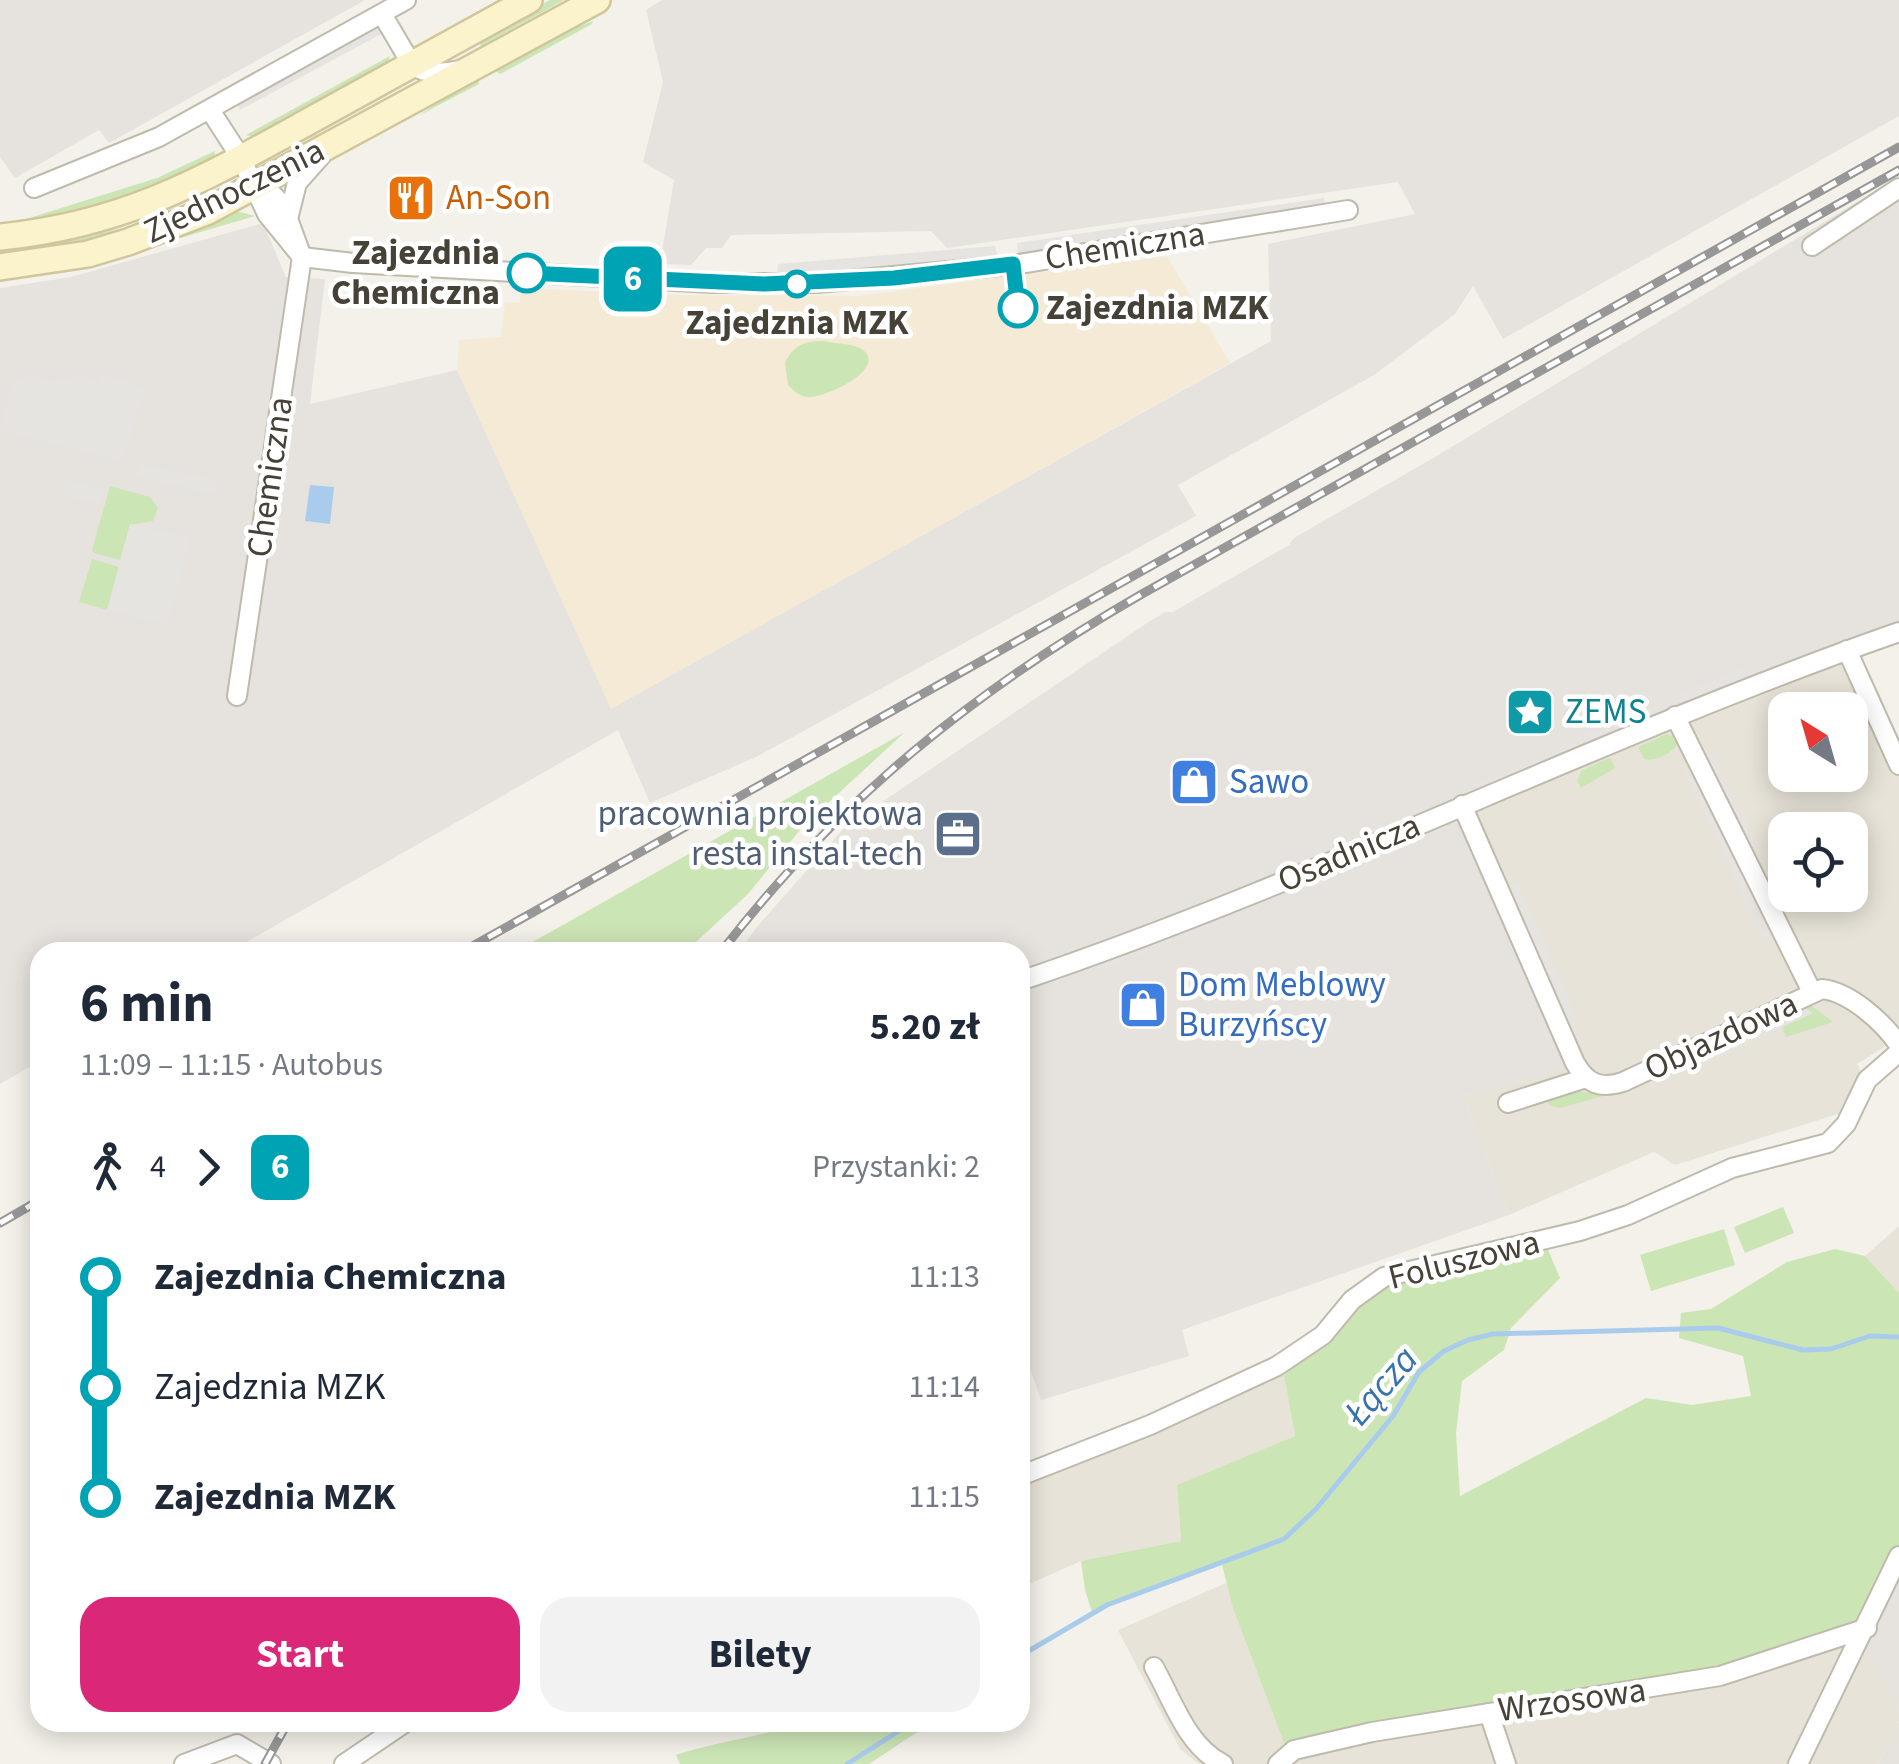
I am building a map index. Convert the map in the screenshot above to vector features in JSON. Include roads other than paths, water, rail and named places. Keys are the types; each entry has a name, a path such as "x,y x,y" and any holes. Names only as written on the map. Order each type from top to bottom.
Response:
{"main road":[{"name":"Zjednoczenia","path":"0,237 74,226 144,206 235,162 529,0"},
{"name":"Zjednoczenia","path":"0,267 78,256 128,242 208,211 597,0"}],"street":[{"path":"34,188 159,138 406,0"},
{"path":"382,14 413,64 414,82 402,106"},
{"name":"Zjednoczenia","path":"413,64 420,70 442,73 474,67"},
{"name":"Zjednoczenia","path":"210,110 235,162"},
{"path":"289,216 298,183 337,142"},
{"name":"Chemiczna","path":"235,162 277,196 289,216 302,257 238,696"},
{"name":"Chemiczna","path":"258,184 267,214 302,257 712,283 818,283 1013,264 1348,210"},
{"path":"1812,246 1899,188"},
{"name":"Osadnicza","path":"1030,977 1214,910 1675,716 1899,632"},
{"path":"1847,650 1899,765"},
{"path":"1675,716 1812,992"},
{"path":"1462,806 1574,1063 1586,1078"},
{"name":"Objazdowa","path":"1508,1103 1586,1078 1593,1084 1608,1086 1623,1082 1822,989 1835,990 1850,999 1892,1035 1899,1048"},
{"name":"Foluszowa","path":"1030,1472 1150,1425 1277,1366 1323,1335 1352,1300 1384,1277 1580,1231 1658,1202 1732,1168 1828,1142 1846,1124 1867,1080 1899,1048"},
{"path":"1798,1764 1899,1556"},
{"name":"Wrzosowa","path":"1278,1764 1294,1750 1429,1721 1720,1676 1866,1628"},
{"path":"1154,1667 1193,1740 1206,1756 1223,1764"},
{"path":"1489,1713 1506,1764"},
{"path":"344,1764 391,1732"},
{"path":"184,1764 237,1744 272,1764"}],"water":[{"path":"310,485 334,487 330,524 305,521"}],"waterway":[{"name":"Łącza","path":"1030,1650 1107,1605 1284,1539 1316,1509 1393,1416 1419,1372 1444,1351 1468,1340 1493,1334 1718,1328 1803,1350 1831,1349 1870,1336 1899,1337"},
{"name":"Łącza","path":"847,1764 897,1732"}],"railway":[{"path":"480,942 1899,147"},
{"path":"729,942 813,845 862,797 913,752 1022,669 1142,594 1899,170"},
{"path":"0,1223 30,1206"},
{"path":"265,1764 283,1732"}],"place":[{"name":"An-Son","path":"411,198"},
{"name":"Zajezdnia Chemiczna","path":"527,273"},
{"name":"Zajedznia MZK","path":"797,284"},
{"name":"Zajezdnia MZK","path":"1018,308"},
{"name":"ZEMS","path":"1530,712"},
{"name":"Sawo","path":"1194,782"},
{"name":"pracownia projektowa resta instal-tech","path":"958,834"},
{"name":"Dom Meblowy Burzyńscy","path":"1143,1005"}]}
